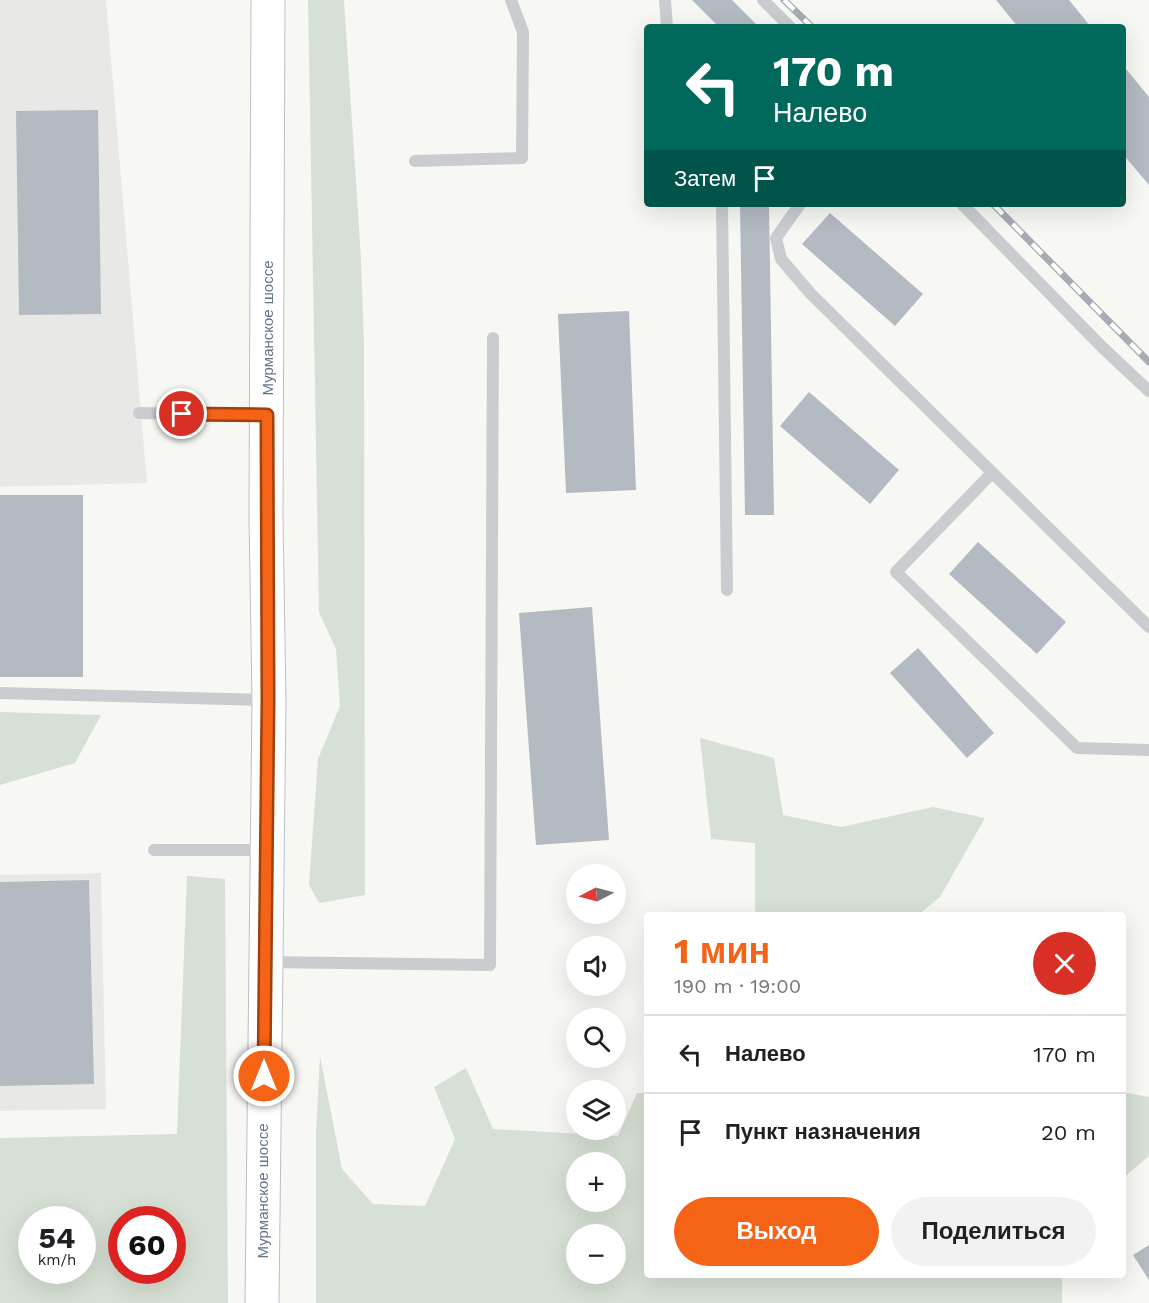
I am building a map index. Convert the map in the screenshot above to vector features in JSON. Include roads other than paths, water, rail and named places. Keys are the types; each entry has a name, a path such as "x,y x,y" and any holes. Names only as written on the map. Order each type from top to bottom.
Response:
{"main road":[{"name":"Мурманское шоссе","path":"262,1303 268,700 268,0"}],"lane":[{"path":"415,160 522,158 523,32 512,0"},
{"path":"665,0 667,24"},
{"path":"763,0 787,24"},
{"path":"722,207 728,590"},
{"path":"798,207 776,238 781,258 810,293 1149,627"},
{"path":"965,207 1102,347 1149,391"},
{"path":"265,962 490,965 493,338"},
{"path":"139,413 267,415"},
{"path":"992,473 896,572 1077,748 1149,750"},
{"path":"0,693 268,700"},
{"path":"154,850 266,850"}],"railway":[{"path":"784,0 809,24"},
{"path":"996,207 1149,362"}]}
